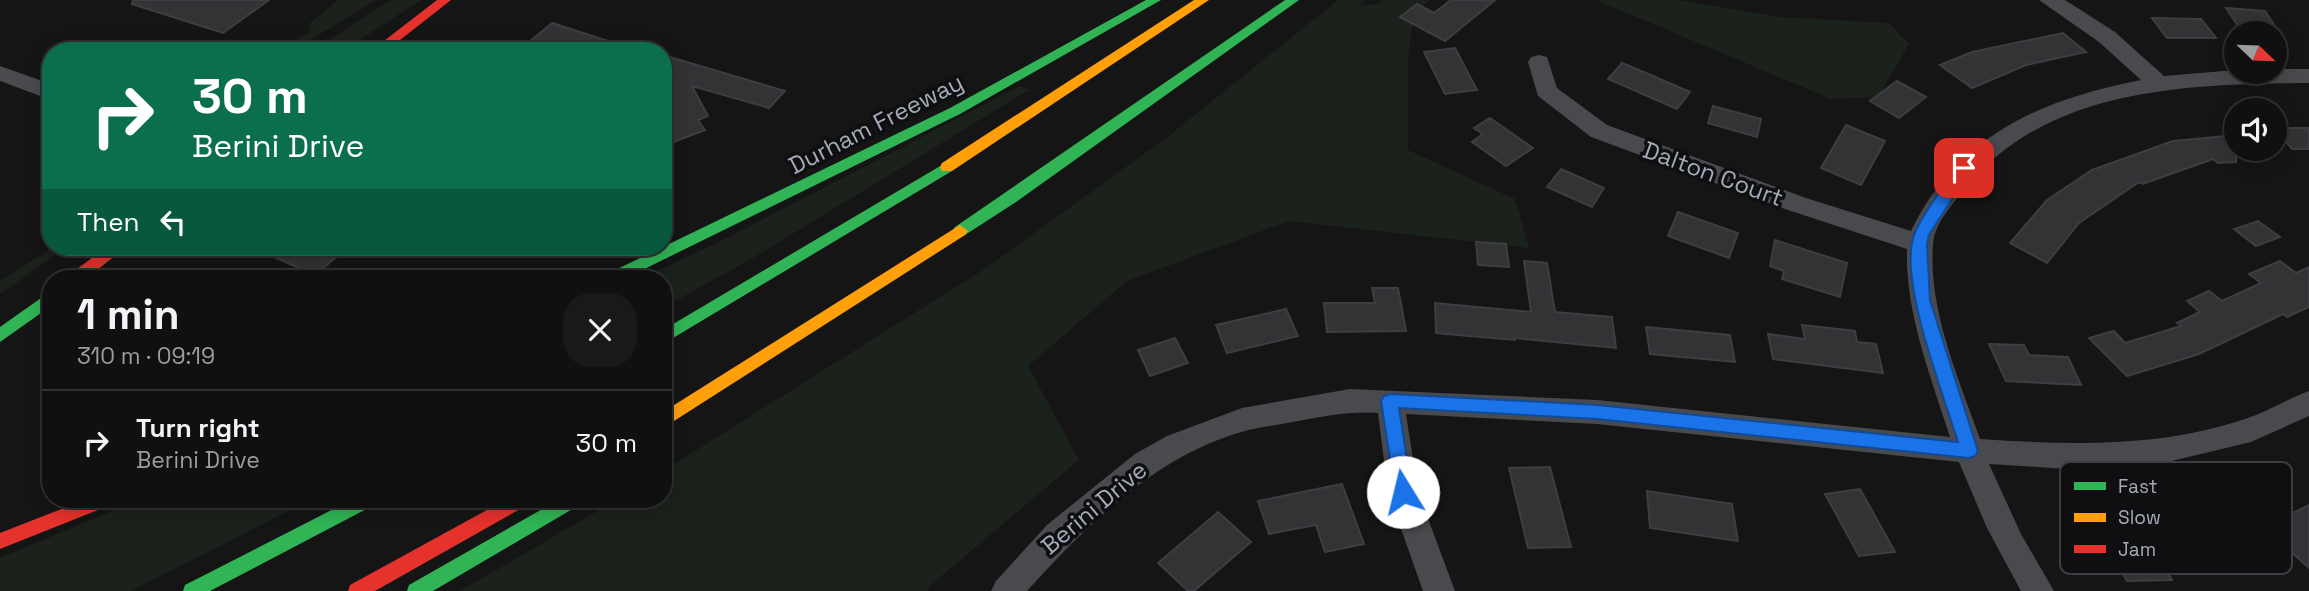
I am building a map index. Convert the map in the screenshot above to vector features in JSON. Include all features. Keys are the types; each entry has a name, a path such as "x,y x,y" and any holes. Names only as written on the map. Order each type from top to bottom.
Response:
{"main road":[{"path":"389,42 445,0"},
{"name":"Durham Freeway","path":"672,249 947,115 1155,0"},
{"path":"672,333 968,155 1203,0"},
{"path":"672,417 1011,198 1293,0"},
{"path":"87,270 106,256"},
{"name":"Durham Freeway","path":"629,270 658,256"},
{"path":"0,336 42,304"},
{"path":"0,541 84,508"},
{"path":"192,591 353,508"},
{"path":"357,591 507,508"},
{"path":"416,591 559,508"}],"street":[{"path":"2050,0 2107,37 2161,86"},
{"name":"Dalton Court","path":"1539,62 1546,91 1599,131 1785,200 1920,244"},
{"path":"0,73 42,89"},
{"path":"2038,591 2009,543 1969,451 1922,300 1922,234 1964,168 1979,153 2026,121 2084,100 2161,86 2231,77 2309,76"},
{"name":"Berini Drive","path":"1007,591 1058,535 1092,505 1145,463 1177,445 1242,420 1284,410 1350,400 1597,412 1969,451 2069,457 2159,452 2251,430 2309,403"},
{"path":"1390,401 1403,492 1439,591"}],"shaded area":[{"path":"338,0 376,0 308,42 292,42 309,32 310,23"},
{"path":"391,0 421,0 357,42 325,42"},
{"path":"1338,0 1365,0 1358,6 1377,4 1382,0 1429,0 1414,15 1408,56 1408,150 1515,199 1529,248 1289,221 1127,281 1028,366 1079,460 927,591 460,591 603,508 672,508 672,465 986,268 1166,138"},
{"path":"1596,0 1678,0 1781,17 1889,23 1909,44 1878,97 1831,99"},
{"path":"1020,86 1029,90 758,255 672,303 672,270 659,270 721,241"},
{"path":"42,255 53,256 0,294 0,281"},
{"path":"119,508 294,508 131,591 0,591 0,558"}],"building":[{"path":"133,0 269,0 223,33 132,4"},
{"path":"1451,0 1495,0 1445,41 1400,17 1417,4 1434,13"},
{"path":"2226,8 2265,11 2272,21 2235,21"},
{"path":"2152,18 2201,19 2216,38 2167,38"},
{"path":"552,23 611,42 529,42"},
{"path":"2063,33 2086,52 2026,65 1972,88 1940,65 1972,52"},
{"path":"1455,48 1477,90 1445,94 1424,52"},
{"path":"672,58 785,91 769,108 692,86 708,116 698,120 705,130 672,143"},
{"path":"1622,63 1690,92 1677,109 1608,79"},
{"path":"1897,81 1926,97 1899,118 1870,101"},
{"path":"1713,106 1761,119 1757,137 1708,123"},
{"path":"1490,118 1533,148 1506,166 1472,142 1483,134 1474,128"},
{"path":"1846,125 1885,141 1861,185 1821,168"},
{"path":"2287,128 2309,128 2309,149 2292,149 2287,143"},
{"path":"2224,136 2224,161 2236,162 2218,163 2213,159 2143,184 2139,182 2079,223 2047,263 2010,243 2047,200 2092,170 2173,141"},
{"path":"1561,169 1604,188 1592,207 1547,187"},
{"path":"1678,212 1738,233 1729,258 1668,236"},
{"path":"2258,221 2280,237 2256,246 2234,229"},
{"path":"1775,240 1847,263 1840,297 1782,279 1784,271 1770,266"},
{"path":"1476,242 1506,244 1509,267 1478,265"},
{"path":"272,256 337,256 321,270 304,270"},
{"path":"1524,261 1547,263 1555,312 1612,317 1616,348 1436,333 1435,303 1531,312"},
{"path":"2280,261 2296,273 2309,267 2309,307 2287,317 2283,314 2199,354 2127,376 2089,338 2114,331 2125,343 2181,326 2177,323 2200,312 2187,301 2209,291 2222,301 2261,283 2249,274"},
{"path":"1372,288 1398,288 1406,331 1327,332 1324,303 1375,303"},
{"path":"1286,309 1298,336 1227,353 1216,325"},
{"path":"1802,325 1855,331 1857,342 1876,344 1883,373 1773,359 1768,334 1805,339"},
{"path":"1646,327 1730,335 1735,362 1650,354"},
{"path":"1175,338 1188,363 1150,376 1138,350"},
{"path":"1989,344 2024,345 2029,355 2068,357 2081,385 2006,381"},
{"path":"1550,467 1571,547 1528,548 1509,468"},
{"path":"1342,484 1364,544 1325,552 1316,525 1269,534 1258,501"},
{"path":"1860,489 1895,552 1859,556 1825,494"},
{"path":"1647,491 1732,504 1738,541 1650,528"},
{"path":"2309,505 2309,568 2292,553 2292,513"},
{"path":"1218,512 1251,542 1194,591 1188,591 1158,563"},
{"path":"2123,574 2168,574 2172,580 2127,581"}],"traffic: fast":[{"path":"672,249 955,111 1155,0"},
{"path":"960,231 1293,0"},
{"path":"672,333 947,167"},
{"path":"629,270 658,256"},
{"path":"0,336 42,304"},
{"path":"192,591 353,508"},
{"path":"416,591 559,508"}],"traffic: slow":[{"path":"947,167 1203,0"},
{"path":"672,415 960,231"}],"traffic: jam":[{"path":"389,42 445,0"},
{"path":"87,270 106,256"},
{"path":"0,541 84,508"},
{"path":"357,591 507,508"}],"route":[{"path":"1403,492 1390,401 1597,412 1969,451 1922,300 1920,244 1922,234 1964,168"}]}
